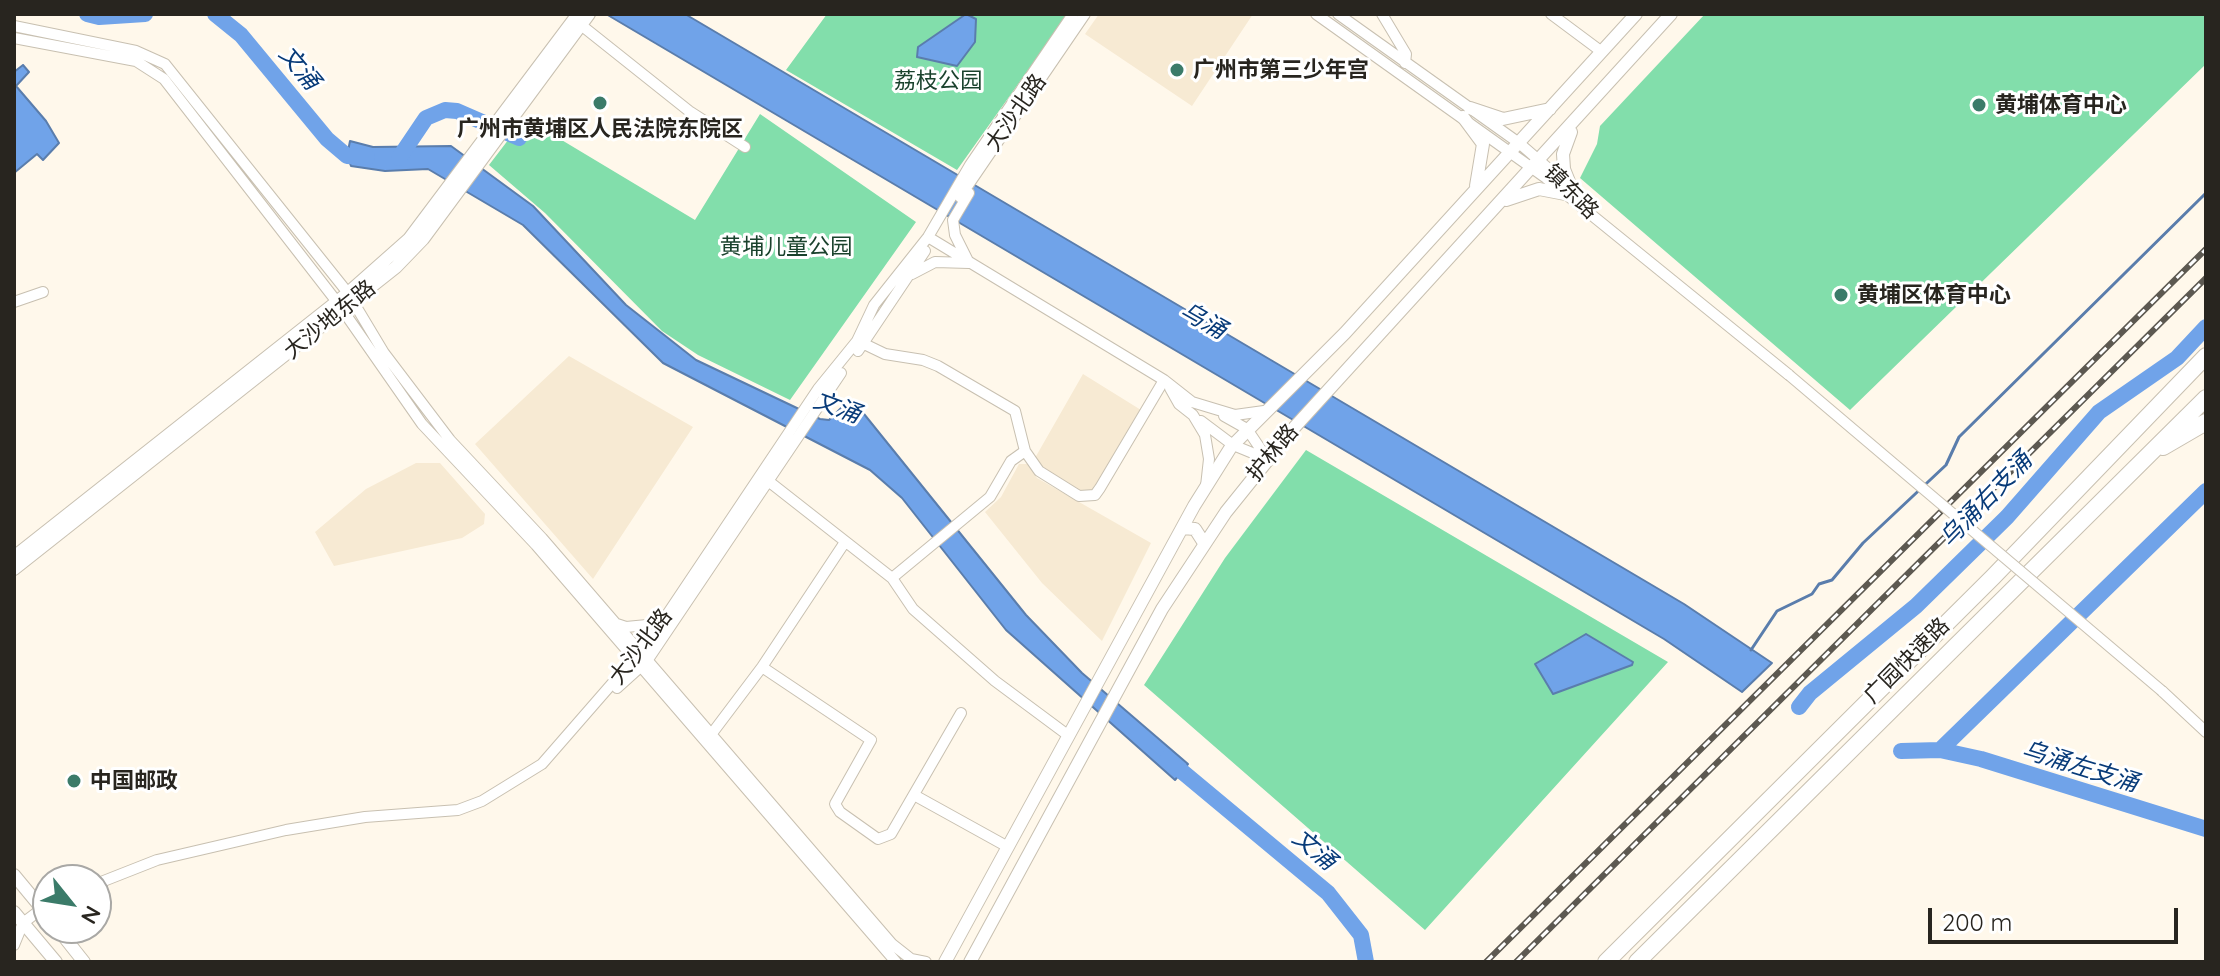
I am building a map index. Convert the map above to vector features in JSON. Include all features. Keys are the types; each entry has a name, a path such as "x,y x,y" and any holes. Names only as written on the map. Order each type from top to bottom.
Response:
{"highway":[{"name":"广园快速路","path":"1606,962 2206,356"},
{"path":"2116,449 2206,373"},
{"name":"广园快速路","path":"1637,962 2206,398"},
{"path":"2150,453 2206,422"}],"main road":[{"name":"大沙地东路","path":"14,569 410,253 503,121 580,20 589,14"},
{"name":"护林路","path":"947,959 1182,528 1233,445 1345,333 1636,14"},
{"name":"护林路","path":"970,962 1121,683 1204,543 1292,430 1671,14"},
{"path":"1570,87 1589,104"},
{"path":"1467,113 1503,119 1550,109"},
{"path":"1467,113 1483,144 1474,191"},
{"path":"1497,206 1527,190 1569,192 1563,154 1580,115"},
{"path":"1452,215 1472,233"},
{"name":"大沙地东路","path":"14,557 340,307"},
{"path":"1182,528 1195,529 1204,543"},
{"path":"14,875 32,895"},
{"path":"14,912 56,962"},
{"path":"70,944 84,962"}],"street":[{"name":"大沙北路","path":"945,222 970,165 1073,14"},
{"name":"大沙北路","path":"112,878 157,860 286,830 365,817 458,810 482,801 542,764 641,661 767,480 818,389 860,343 874,305 945,222 1026,108 1036,85 1085,14"},
{"name":"镇东路","path":"1316,14 1467,113 1535,163 2162,691 2206,732"},
{"name":"镇东路","path":"1338,14 1467,113"},
{"path":"1382,14 1406,54 1405,63"},
{"path":"1551,14 1602,52"},
{"path":"580,20 689,111 745,147"},
{"path":"14,26 136,51 165,64 351,298 384,353 432,419 613,622 641,661"},
{"path":"14,38 136,61 158,72 340,307 422,424 641,661 896,962"},
{"path":"945,222 969,263"},
{"path":"931,238 1164,380 1192,402 1235,415 1264,411"},
{"name":"大沙北路","path":"641,661 667,614 780,452 843,371 931,238"},
{"path":"907,278 935,262 969,263"},
{"path":"14,302 43,292"},
{"path":"860,343 885,354 923,360 938,366 1015,411 1025,451 1050,480 1079,496 1095,495 1164,380"},
{"path":"1164,380 1179,404 1193,415 1233,445 1267,459"},
{"path":"1211,408 1247,429 1267,459"},
{"path":"1193,415 1208,448 1206,486"},
{"path":"892,578 990,497 1011,461 1025,451"},
{"path":"767,480 892,578 913,609 995,681 1069,736"},
{"path":"708,740 762,667 845,542"},
{"path":"613,622 626,627 647,625 667,614"},
{"path":"762,667 871,740 835,804 840,812 873,837 884,838 891,834 961,713"},
{"path":"708,740 892,944 911,959 928,962 947,959"},
{"path":"914,795 1008,847"},
{"path":"14,945 23,923 32,918"}],"shaded area":[{"name":"广州市第三少年宫","path":"1099,14 1253,14 1192,106 1085,34"},
{"path":"569,356 693,427 593,579 475,444"},
{"path":"1083,374 1141,410 1100,484 1090,494 1075,492 1048,477 1035,458"},
{"path":"416,463 440,463 485,514 484,524 462,538 334,566 315,532 366,489"},
{"path":"1019,464 1028,464 1037,478 1151,543 1102,641 1042,583 985,512 1001,497"}],"green space":[{"name":"荔枝公园","path":"827,14 1068,14 957,170 786,70"},
{"name":"黄埔区体育中心","path":"1705,14 2206,14 2206,64 1850,410 1580,178 1597,144 1600,126"},
{"name":"黄埔儿童公园","path":"760,114 916,222 790,400 698,355 662,331 545,213 489,165 525,118 695,220"},
{"path":"1306,450 1668,662 1425,930 1144,685 1225,558"}],"water":[{"name":"乌涌","path":"606,14 685,14 1684,604 1772,663 1742,692 1664,639"},
{"path":"966,14 976,19 975,42 957,66 917,57 918,47"},
{"path":"23,65 29,72 16,86 46,121 59,143 43,160 37,154 14,173 14,72"},
{"path":"350,141 373,147 451,146 533,206 626,305 696,360 820,419 829,420 843,406 860,409 1026,615 1082,673 1188,764 1175,780 1006,630 902,498 870,470 663,363 523,225 428,169 385,171 351,166 347,156"},
{"path":"1586,634 1633,662 1632,665 1553,694 1535,664"}],"waterway":[{"name":"文涌","path":"87,14 99,17 145,14"},
{"name":"文涌","path":"215,14 241,35 327,139 347,156 367,157"},
{"path":"399,158 426,118 445,110 457,111 519,138"},
{"path":"1751,650 1777,611 1812,594 1819,584 1832,580 1863,543 1946,465 1959,437 2206,193"},
{"name":"乌涌右支涌","path":"1799,707 1810,693 1916,606 2007,517 2099,412 2177,358 2206,327"},
{"name":"乌涌右支涌","path":"1940,750 2206,491"},
{"name":"乌涌左支涌","path":"1901,751 1940,750 1981,759 2206,829"},
{"name":"文涌","path":"1167,759 1328,893 1361,935 1366,962"}],"railway":[{"path":"1486,962 2206,249"},
{"path":"1516,962 2206,278"}],"place":[{"name":"广州市第三少年宫","path":"1177,70"},
{"name":"广州市黄埔区人民法院东院区","path":"600,103"},
{"name":"黄埔体育中心","path":"1979,105"},
{"name":"黄埔区体育中心","path":"1841,295"},
{"name":"中国邮政","path":"74,781"}]}
